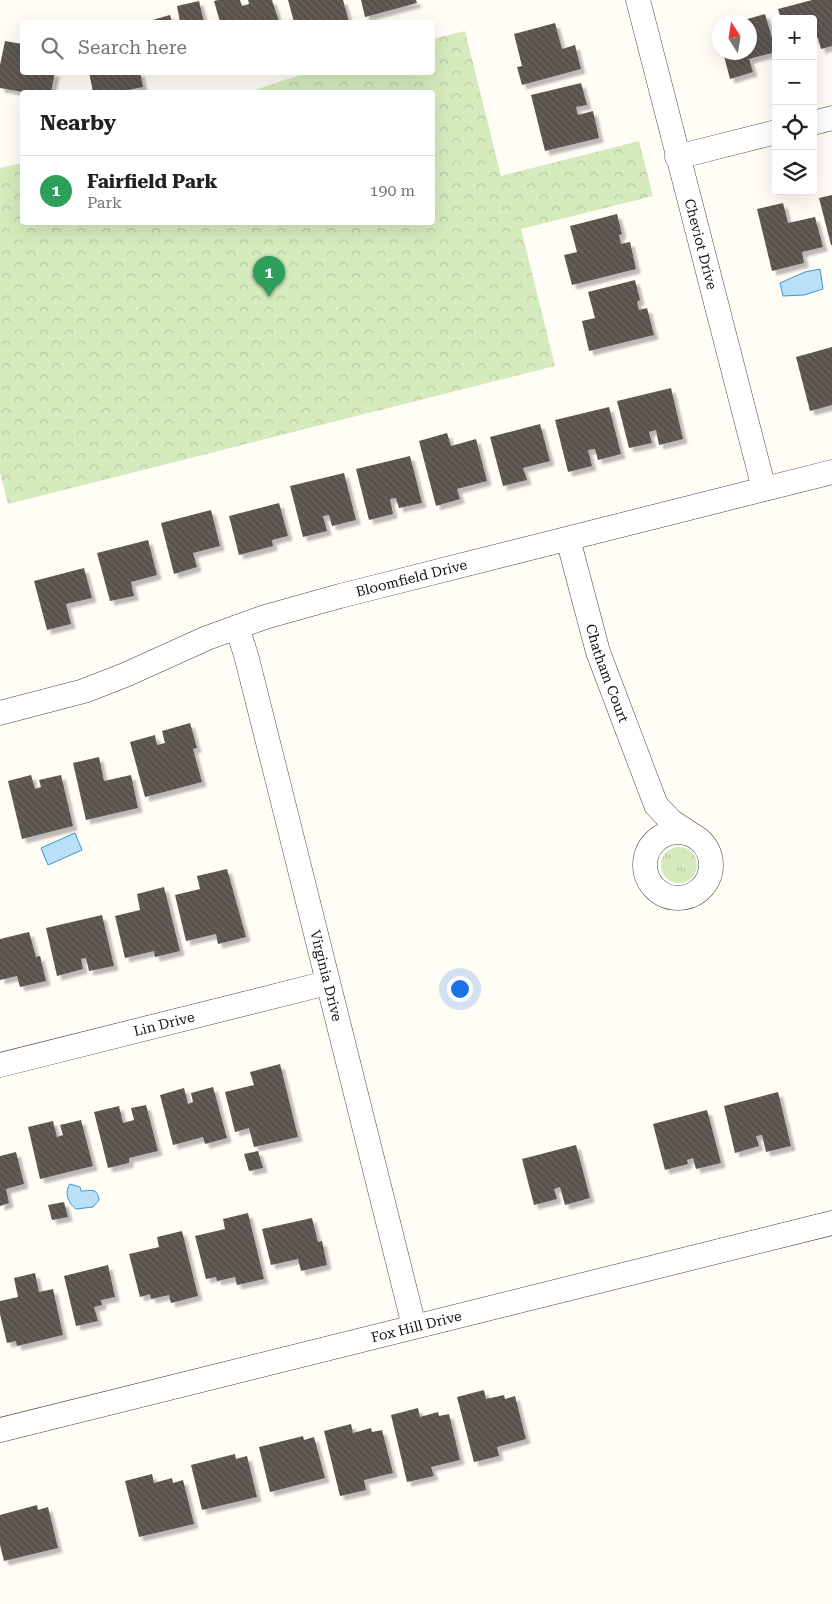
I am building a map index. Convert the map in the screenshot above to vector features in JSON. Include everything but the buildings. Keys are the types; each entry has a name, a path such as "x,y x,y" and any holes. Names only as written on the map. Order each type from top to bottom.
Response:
{"street":[{"name":"Cheviot Drive","path":"638,0 764,489"},
{"path":"817,121 832,118"},
{"path":"677,157 772,133"},
{"name":"Bloomfield Drive","path":"0,713 84,691 125,675 207,638 340,596 832,472"},
{"name":"Chatham Court","path":"568,539 598,652 656,805 671,821 703,842 711,857 712,868 709,879 703,888 695,894 684,898 673,898 663,895 654,888 648,879 645,869 646,858 655,828 656,805"},
{"name":"Virginia Drive","path":"237,627 414,1326"},
{"path":"650,847 657,839 667,833 689,833"},
{"name":"Lin Drive","path":"0,1065 327,983"},
{"name":"Fox Hill Drive","path":"0,1430 832,1222"}],"green space":[{"path":"465,31 501,176 639,141 653,196 521,229 555,366 8,504 0,473 0,168 20,163 20,225 435,225 435,90 255,90 300,75 435,75 435,38"},
{"path":"679,847 686,848 692,852 696,858 696,872 692,878 686,882 679,883 672,882 666,878 662,872 661,865 662,858 666,852 672,848"}],"water":[{"path":"820,269 823,289 804,295 783,296 780,283 805,272"},
{"path":"75,833 82,850 48,865 41,848"},
{"path":"70,1184 80,1187 81,1191 95,1191 99,1200 93,1207 76,1209 68,1198 67,1191"}],"place":[{"name":"Fairfield Park","path":"269,297"}]}
